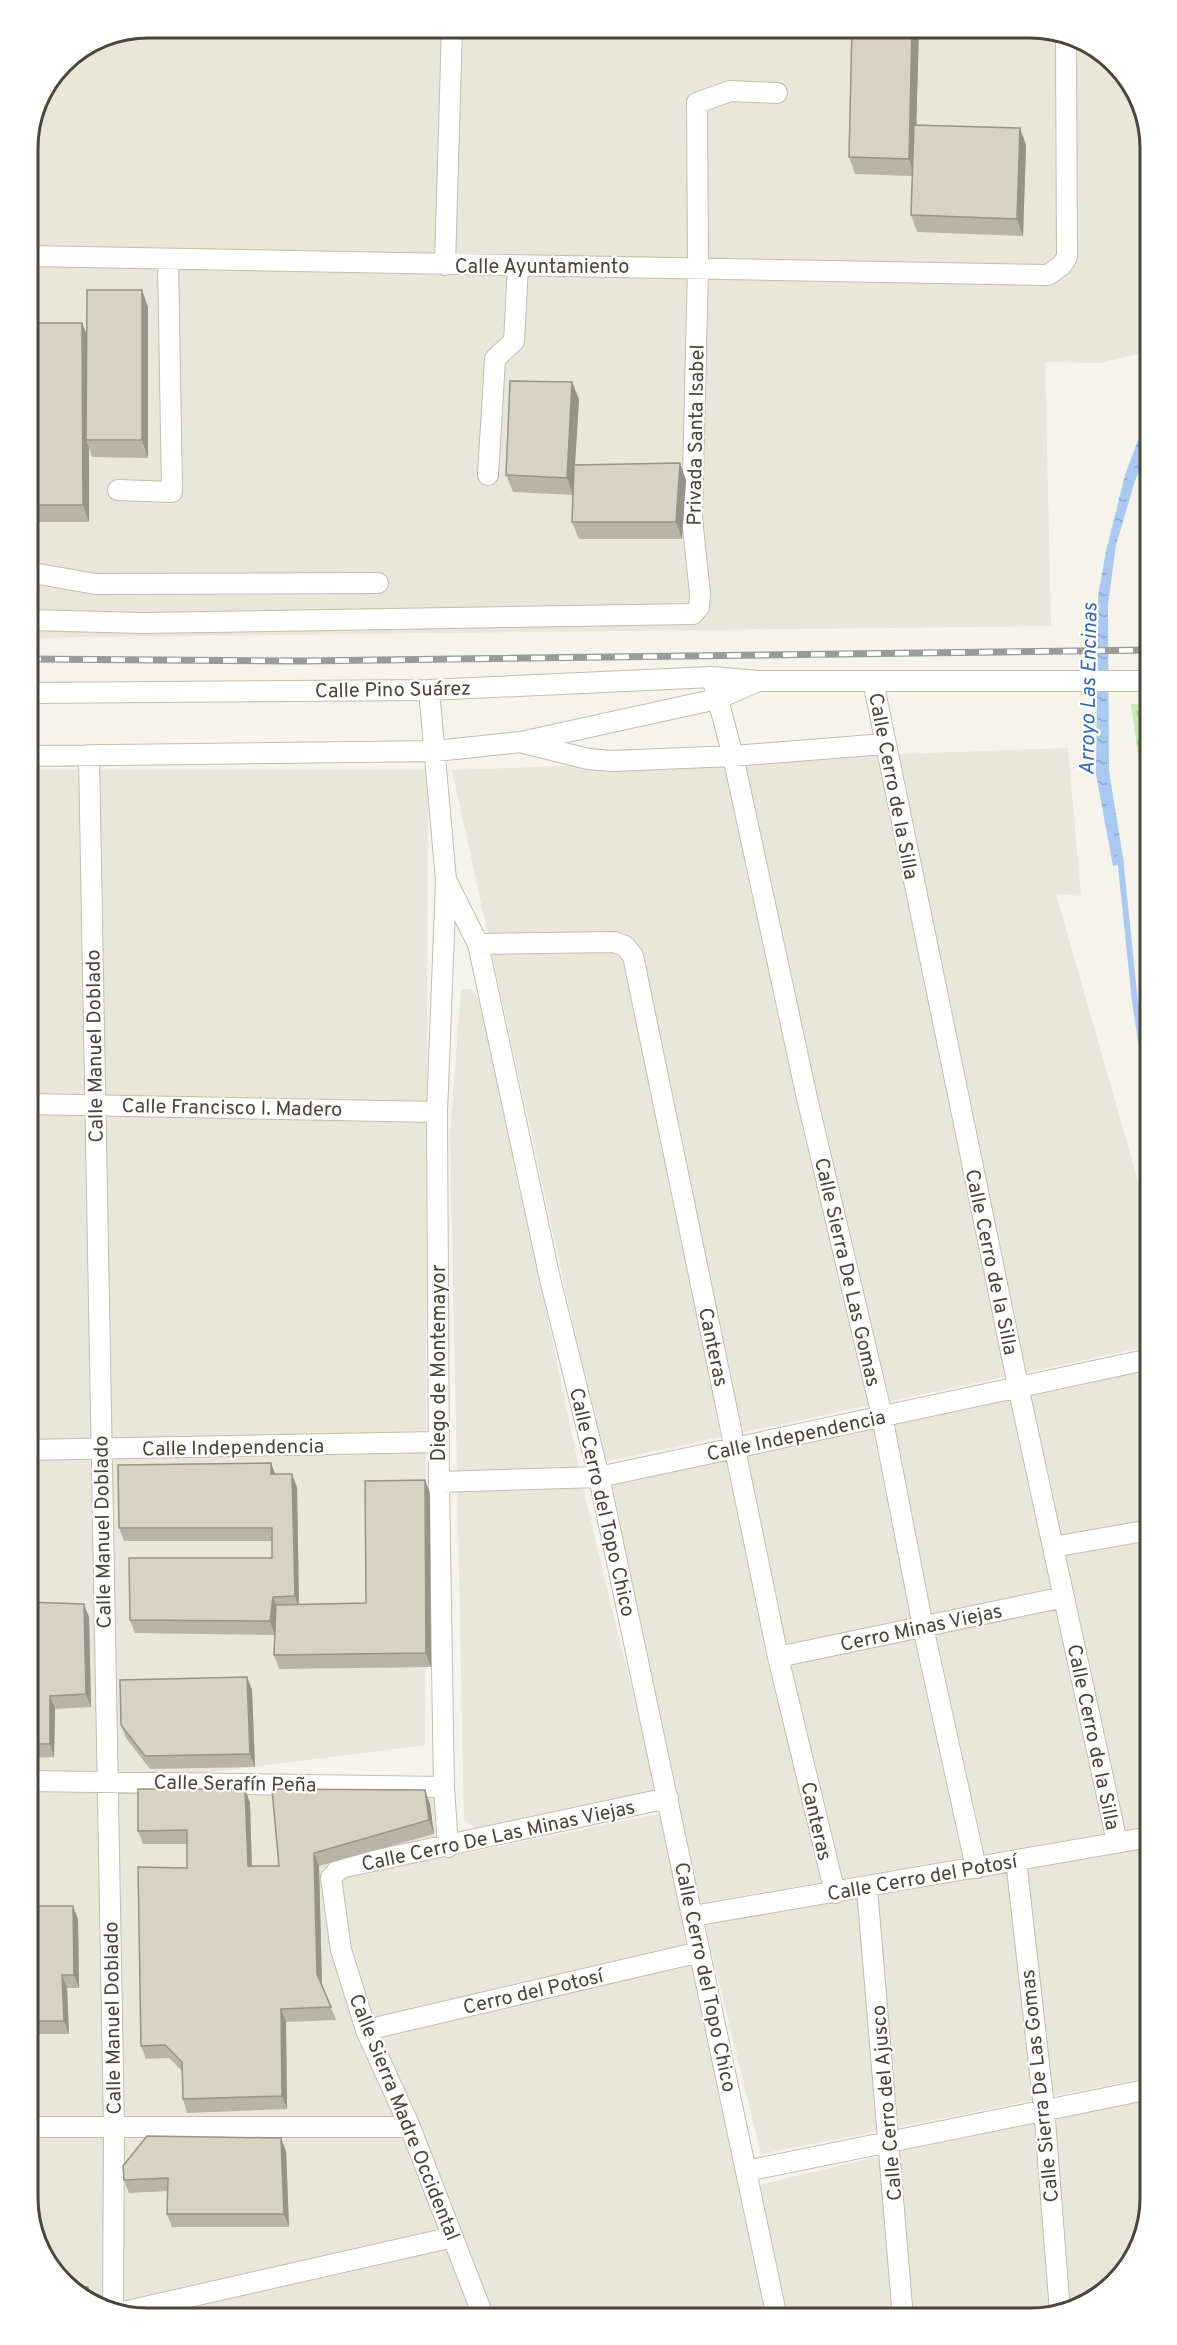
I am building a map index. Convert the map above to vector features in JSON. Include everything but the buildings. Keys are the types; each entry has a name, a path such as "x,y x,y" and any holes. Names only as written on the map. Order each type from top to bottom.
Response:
{"street":[{"path":"445,265 452,38"},
{"name":"Calle Ayuntamiento","path":"38,256 1048,275 1056,271 1066,257 1066,43"},
{"name":"Privada Santa Isabel","path":"38,620 143,623 693,614 699,603 692,518 698,267 697,103 730,91 777,93"},
{"path":"118,490 172,492 168,259"},
{"path":"488,475 495,359 514,341 518,266"},
{"path":"38,574 96,585 378,583"},
{"name":"Calle Pino Suárez","path":"38,693 429,690 712,677 759,681 1140,681"},
{"name":"Calle Sierra De Las Gomas","path":"712,677 733,756 807,1098 882,1416 923,1627 976,1868"},
{"name":"Calle Pino Suárez","path":"38,756 436,751 521,742 717,699 759,681"},
{"name":"Calle Cerro de la Silla","path":"873,681 884,744 1018,1386 1117,1842"},
{"name":"Calle Cerro del Topo Chico","path":"429,690 446,880 478,944 550,1279 599,1477 775,2308"},
{"name":"Calle Pino Suárez","path":"521,742 561,753 604,760 733,756 884,744"},
{"name":"Calle Manuel Doblado","path":"90,755 114,2127 113,2302"},
{"name":"Diego de Montemayor","path":"446,880 437,1112 438,1442 444,1787 448,1847"},
{"name":"Canteras","path":"478,944 614,942 625,946 633,956 681,1200 736,1448 778,1657 834,1893"},
{"name":"Calle Francisco I. Madero","path":"38,1104 437,1112"},
{"name":"Calle Independencia","path":"439,1482 599,1477 1140,1361"},
{"name":"Calle Independencia","path":"38,1450 438,1442"},
{"path":"1053,1547 1140,1532"},
{"name":"Cerro Minas Viejas","path":"778,1657 1064,1597"},
{"name":"Calle Serafín Peña","path":"38,1781 107,1780 444,1787"},
{"name":"Calle Cerro De Las Minas Viejas","path":"332,1878 340,1869 668,1798"},
{"name":"Calle Cerro del Potosí","path":"693,1916 1140,1839"},
{"name":"Calle Sierra De Las Gomas","path":"1016,1860 1044,2108 1059,2303"},
{"name":"Calle Sierra Madre Occidental","path":"332,1878 330,1885 341,1950 366,2030 410,2127 480,2307"},
{"name":"Calle Cerro del Ajusco","path":"867,1887 902,2308"},
{"name":"Cerro del Potosí","path":"366,2030 700,1952"},
{"path":"746,2170 1044,2108 1140,2091"},
{"path":"38,2127 410,2127"},
{"path":"145,2307 453,2237"}],"shaded area":[{"path":"133,38 1037,38 1065,43 1078,49 1102,65 1117,81 1136,119 1140,148 1140,353 1100,363 1045,362 1051,626 38,638 38,133 52,93 65,75 86,56 112,43"},
{"path":"1068,748 1081,896 1056,894 1140,1191 1140,1348 603,1462 452,770"},
{"path":"38,770 428,770 425,1745 110,1785 437,1792 442,1858 663,1813 741,2189 1067,2115 1140,2102 1139,2212 1134,2233 1121,2259 1102,2280 1091,2289 1065,2302 1044,2307 140,2307 112,2302 86,2289 56,2259 43,2233 38,2212"},
{"path":"461,989 471,989 482,1003 584,1492 656,1790 477,1829 464,1820 450,1134"},
{"path":"1140,1371 1140,1828 700,1903 610,1485"},
{"path":"1140,1849 1140,2079 761,2154 705,1925"}],"green space":[{"path":"1131,704 1140,704 1140,768"}],"water":[{"path":"1140,435 1140,469 1116,545 1108,605 1109,771 1124,864 1113,866 1096,774 1098,596 1106,551 1125,475"}],"waterway":[{"name":"Arroyo Las Encinas","path":"1120,857 1140,1034"}],"railway":[{"path":"38,659 305,661 1140,650"}]}
